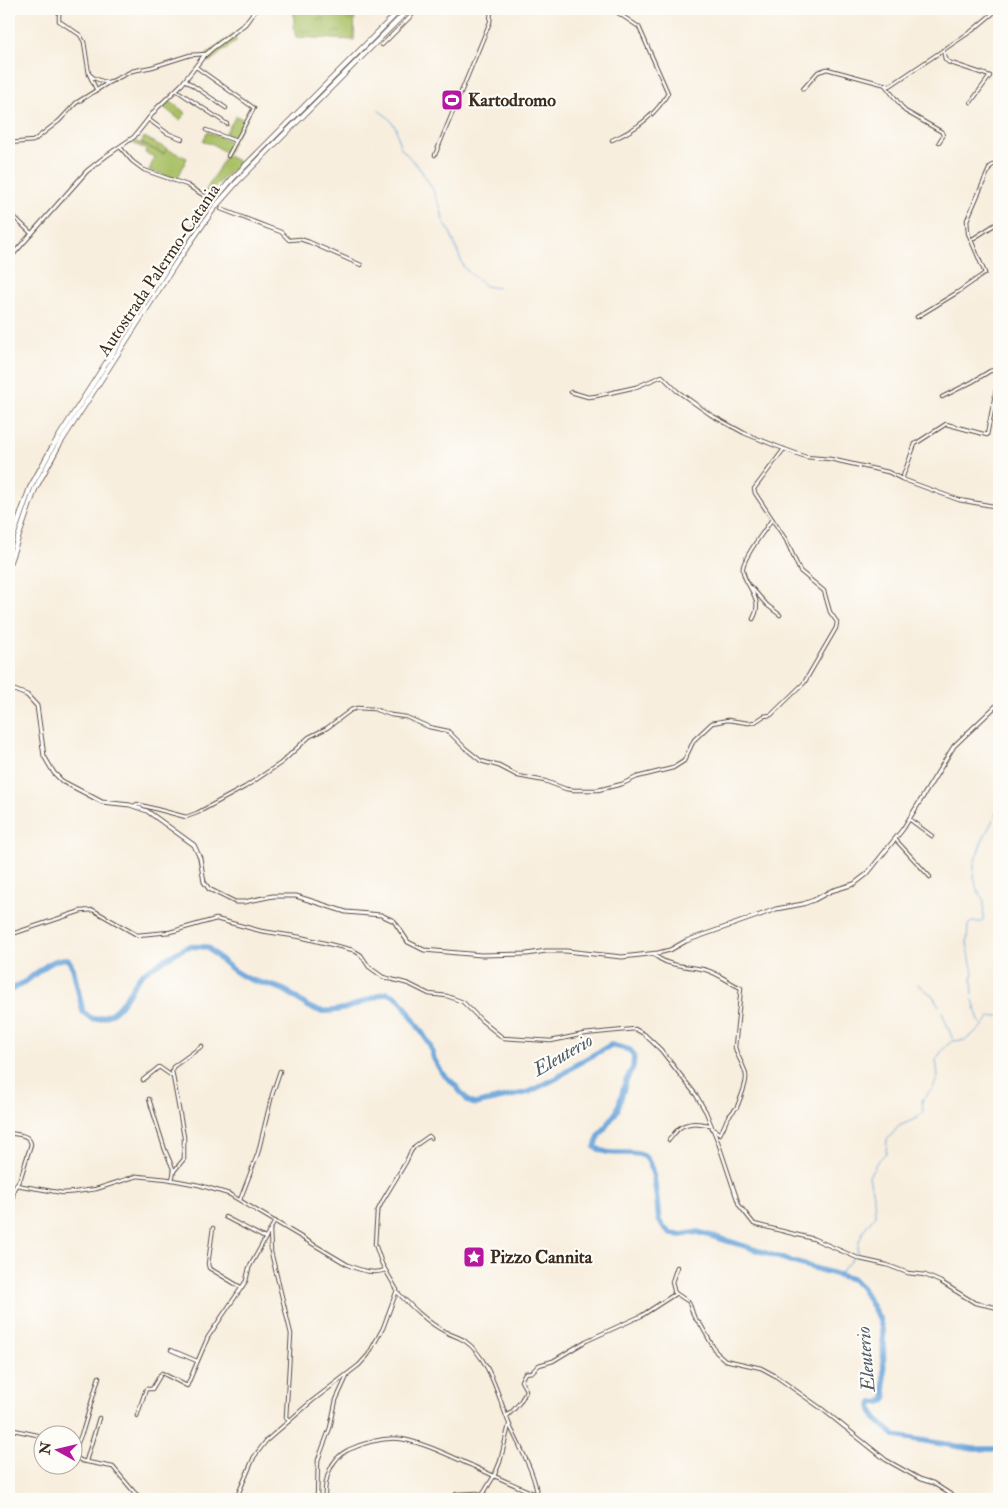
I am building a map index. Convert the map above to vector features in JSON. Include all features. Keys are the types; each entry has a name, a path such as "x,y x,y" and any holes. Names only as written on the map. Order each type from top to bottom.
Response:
{"highway":[{"name":"Autostrada Palermo-Catania","path":"9,548 30,488 53,446 210,205 232,179 401,9"},
{"name":"Autostrada Palermo-Catania","path":"9,564 35,489 59,445 176,263 215,207 237,182 409,9"}],"street":[{"path":"59,9 59,21 80,35 84,42 89,74 97,91"},
{"path":"9,259 87,171 134,137 206,54 245,24 256,9"},
{"path":"382,45 418,9"},
{"path":"435,155 490,22 491,9"},
{"path":"612,9 639,27 668,93 653,114 626,134 612,140"},
{"path":"803,89 818,72 827,69 885,85 896,84 972,30 998,9"},
{"path":"943,50 945,59 948,62 990,76 971,102"},
{"path":"9,143 33,141 41,137 76,103 132,70 152,67 190,55 206,54"},
{"path":"195,67 254,108 228,156"},
{"path":"89,74 96,79 108,83"},
{"path":"93,84 93,80 96,79"},
{"path":"185,80 226,108"},
{"path":"885,85 905,111 942,132 943,136 939,142"},
{"path":"176,90 227,124"},
{"path":"148,119 167,133 182,139"},
{"path":"206,130 236,141"},
{"path":"120,147 132,161 144,170 187,185 208,198"},
{"path":"917,316 986,273 968,233 967,220 990,167 999,161"},
{"path":"221,208 280,232 289,240 300,239 361,265"},
{"path":"9,212 32,234"},
{"path":"971,240 999,222"},
{"path":"942,397 990,371 999,369"},
{"path":"902,479 915,444 929,436 942,425 946,424 987,435 999,375"},
{"path":"571,392 588,397 596,396 636,388 662,376 676,391 711,415 744,433 784,449 806,457 830,459 888,472 959,500 999,507"},
{"path":"134,806 137,804 144,805 186,816 197,813 245,787 281,764 308,737 327,728 351,710 357,708 374,709 391,715 406,717 430,727 448,731 464,748 481,761 499,766 518,776 544,781 566,789 598,790 681,764 689,753 694,740 712,723 728,720 748,723 771,714 804,682 836,628 837,622 830,612 824,591 800,571 786,540 754,493 754,489 784,449"},
{"path":"752,619 757,608 743,572 744,566 748,554 772,519"},
{"path":"750,586 762,600 780,615"},
{"path":"9,688 27,695 37,706 44,756 54,773 62,781 96,800 134,806 147,811 194,845 200,858 204,882 209,888 235,902 273,896 296,896 346,912 381,916 394,921 402,935 415,947 433,952 500,955 566,951 622,957 654,954 670,950 686,941 774,910 804,904 831,891 854,884 867,874 910,819 954,746 999,703"},
{"path":"910,819 932,836"},
{"path":"895,839 930,878"},
{"path":"9,935 81,911 94,910 137,935 170,932 216,919 260,931 300,937 353,950 361,955 369,968 383,977 409,984 429,994 447,996 463,1002 503,1038 551,1041 584,1034 635,1029 644,1034 662,1050 690,1085 706,1112 739,1205 754,1224 814,1239 854,1257 925,1275 941,1282 974,1303 999,1308"},
{"path":"654,954 656,957 674,964 705,969 715,973 730,984 741,988 735,1047 746,1074 746,1079 736,1108 720,1134 711,1127 692,1123 679,1128 669,1140"},
{"path":"172,1180 174,1171 184,1160 185,1156 183,1148 184,1137 172,1076 173,1066 202,1046"},
{"path":"143,1080 159,1067 172,1076"},
{"path":"240,1200 258,1153 272,1095 280,1071"},
{"path":"149,1099 164,1150 174,1171"},
{"path":"9,1133 26,1136 30,1139 31,1144 16,1185 9,1222"},
{"path":"431,1138 428,1136 411,1151 378,1208 375,1244 385,1270 393,1281 397,1292 412,1308 438,1328 465,1341 479,1355 500,1397 533,1474 538,1499"},
{"path":"16,1185 63,1193 96,1190 137,1176 172,1180 218,1190 240,1200 356,1268 374,1272 385,1270"},
{"path":"225,1217 265,1238"},
{"path":"138,1416 146,1389 152,1389 162,1373 187,1386 208,1337 242,1288 249,1275 249,1268 274,1221"},
{"path":"213,1228 209,1268 242,1288"},
{"path":"270,1230 271,1252 291,1334 286,1417 289,1421"},
{"path":"507,1416 526,1393 521,1381 524,1373 532,1372 539,1364 553,1361 586,1342 641,1316 675,1294 672,1282 677,1267"},
{"path":"236,1499 252,1462 266,1440 364,1361 374,1347 397,1292"},
{"path":"674,1292 689,1302 694,1317 704,1330 716,1352 725,1360 761,1368 774,1375 822,1409 886,1460 920,1479 933,1483 950,1494 954,1499"},
{"path":"171,1350 197,1361"},
{"path":"317,1499 318,1460 330,1428 336,1400 348,1373"},
{"path":"82,1432 99,1377"},
{"path":"86,1461 99,1418"},
{"path":"480,1499 500,1462 510,1424"},
{"path":"9,1429 32,1434"},
{"path":"325,1499 325,1482 329,1472 341,1455 353,1448 378,1440 400,1439 415,1442 547,1499"},
{"path":"82,1461 113,1468 142,1499"},
{"path":"454,1499 456,1494 477,1493 483,1495"}],"green space":[{"path":"294,9 355,9 354,40 296,37"},
{"path":"235,34 236,41 209,62 204,58 209,52"},
{"path":"168,100 186,113 180,120 162,106"},
{"path":"236,116 245,120 235,138 225,134"},
{"path":"207,132 233,142 227,154 213,144 203,142"},
{"path":"144,137 167,149 164,154 141,143"},
{"path":"135,141 164,154 167,149 187,158 177,180 149,170 155,157 145,153 146,149 134,144"},
{"path":"226,155 240,162 208,194 209,197 204,194"}],"waterway":[{"path":"378,110 389,118 396,128 400,147 420,169 432,188 441,209 443,220 450,232 464,268 485,286 498,288"},
{"path":"973,995 973,973 967,943 968,925 972,922 981,922 983,920 984,901 977,890 974,864 982,841 999,808"},
{"name":"Eleuterio","path":"9,991 56,960 68,959 73,968 83,1012 92,1019 102,1018 116,1010 141,975 149,969 187,947 207,947 243,976 282,989 307,1006 317,1010 339,1010 387,993 397,997 430,1045 434,1059 442,1073 469,1102 475,1104 529,1092 557,1078 577,1064 611,1045 630,1050 634,1055 633,1067 626,1081 617,1111 599,1136 595,1147 609,1153 640,1154 648,1160 657,1196 659,1220 663,1227 671,1234 681,1235 698,1232 852,1279 861,1287 879,1318 883,1333 886,1398 882,1402 873,1403 871,1407 875,1418 895,1436 974,1449 999,1449"},
{"path":"918,984 933,996 939,1006"},
{"path":"973,1000 979,1021 982,1024"},
{"path":"942,1012 953,1040"},
{"path":"838,1275 857,1253 863,1231 875,1215 875,1205 869,1176 877,1162 886,1153 887,1140 899,1126 917,1118 923,1112 922,1100 933,1088 938,1076 936,1059 952,1041 965,1040 982,1027 990,1017 999,1016"}],"place":[{"name":"Kartodromo","path":"452,100"},
{"name":"Pizzo Cannita","path":"474,1257"}]}
